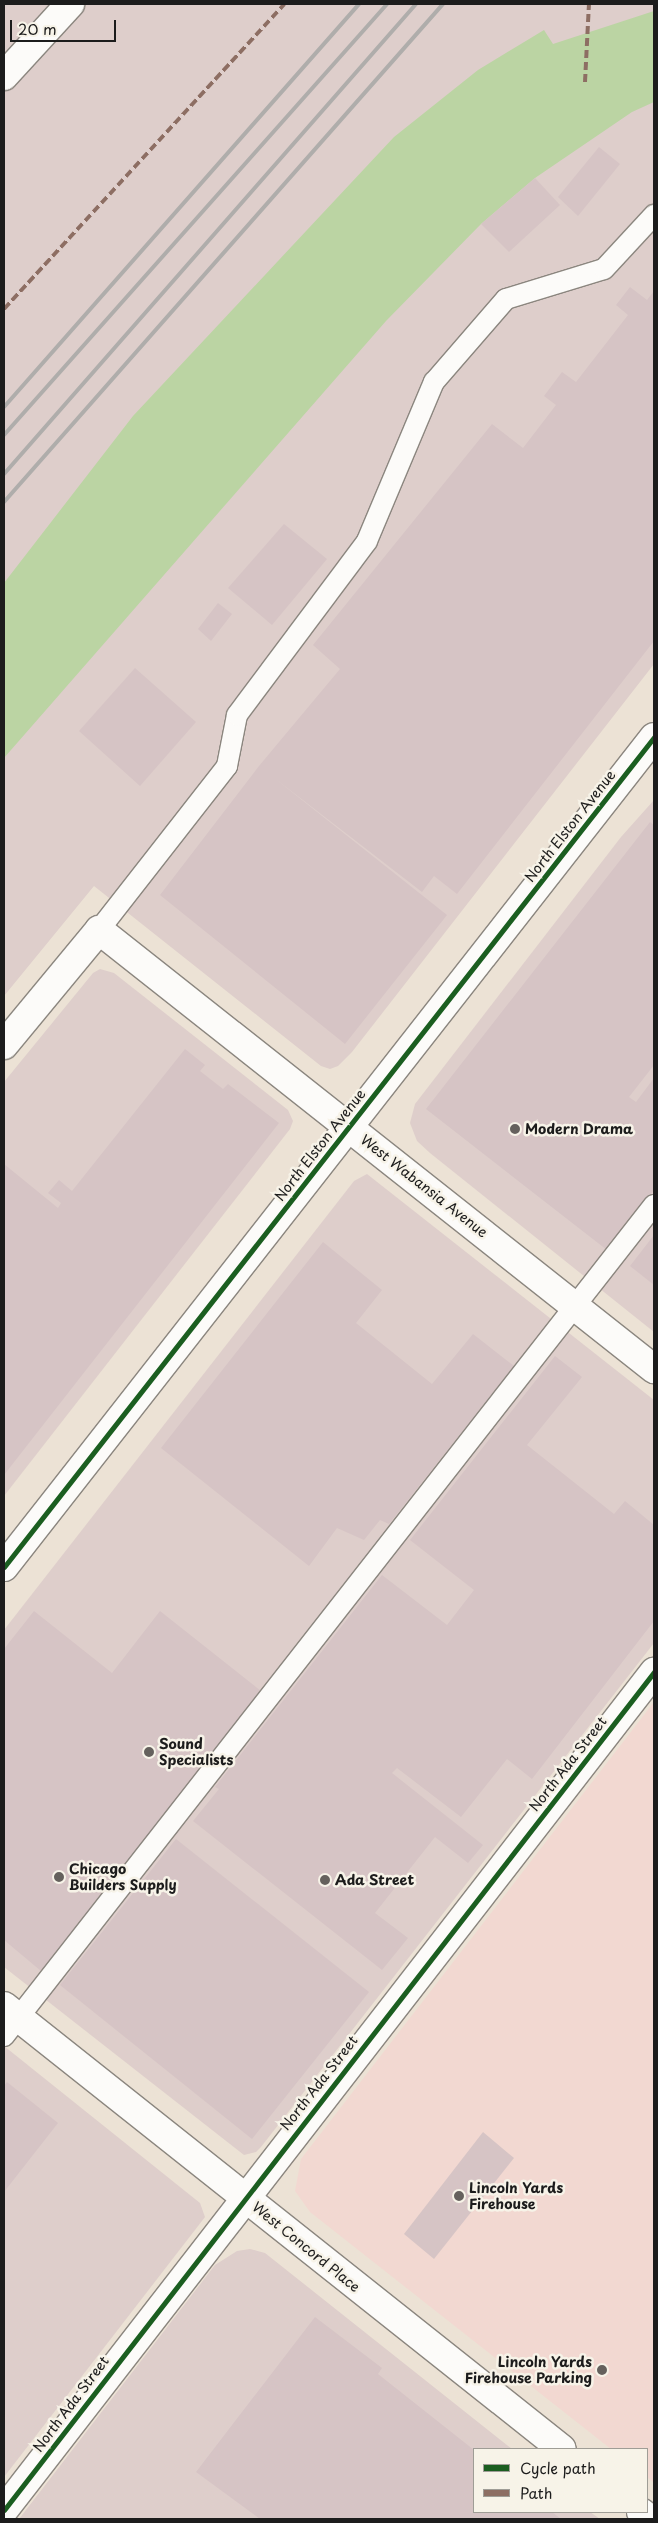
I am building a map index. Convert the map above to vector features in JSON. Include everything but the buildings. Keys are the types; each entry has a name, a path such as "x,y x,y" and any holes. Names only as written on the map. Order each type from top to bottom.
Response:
{"main road":[{"path":"4,76 70,4"},
{"name":"North Elston Avenue","path":"4,1567 176,1351 348,1126 651,748"},
{"path":"4,1045 99,930"},
{"name":"West Wabansia Avenue","path":"99,930 654,1368"},
{"name":"North Ada Street","path":"4,2510 244,2197 654,1672"},
{"name":"West Concord Place","path":"8,2020 244,2197 561,2448"}],"lane":[{"path":"99,930 227,766 237,715 367,541 434,382 506,299 604,269 654,215"},
{"path":"8,2020 654,1205"}],"shaded area":[{"path":"4,4 654,4 654,664 352,1052 338,1066 330,1069 321,1066 94,886 4,996"},
{"path":"654,800 654,1332 430,1153 417,1141 410,1123 415,1104 621,837"},
{"path":"100,969 114,973 288,1110 293,1121 290,1129 4,1496 4,1082 93,973"},
{"path":"367,1174 654,1400 654,1643 261,2147 256,2152 244,2155 4,1967 4,1630 354,1181"},
{"path":"654,1702 654,2483 648,2478 648,2448 610,2448 310,2212 295,2191 301,2159"},
{"path":"4,2046 200,2203 205,2217 4,2477"},
{"path":"250,2249 265,2253 511,2448 473,2448 473,2513 591,2513 600,2519 19,2519 215,2265 237,2251"}],"green space":[{"path":"654,11 654,102 632,112 535,178 481,224 386,321 4,758 4,583 133,416 394,137 478,70 544,30 553,44"}],"railway":[{"path":"4,407 359,4"},
{"path":"4,435 387,4"},
{"path":"4,474 416,4"},
{"path":"4,502 443,4"}],"marked path":[{"path":"4,309 284,4"},
{"path":"585,82 589,4"}],"cycle path":[{"path":"4,1567 654,737"},
{"path":"4,2510 654,1672"}],"place":[{"name":"Modern Drama","path":"515,1129"},
{"name":"Sound Specialists","path":"149,1752"},
{"name":"Chicago Builders Supply","path":"59,1877"},
{"name":"Ada Street","path":"325,1880"},
{"name":"Lincoln Yards Firehouse","path":"459,2196"},
{"name":"Lincoln Yards Firehouse Parking","path":"602,2370"}]}
